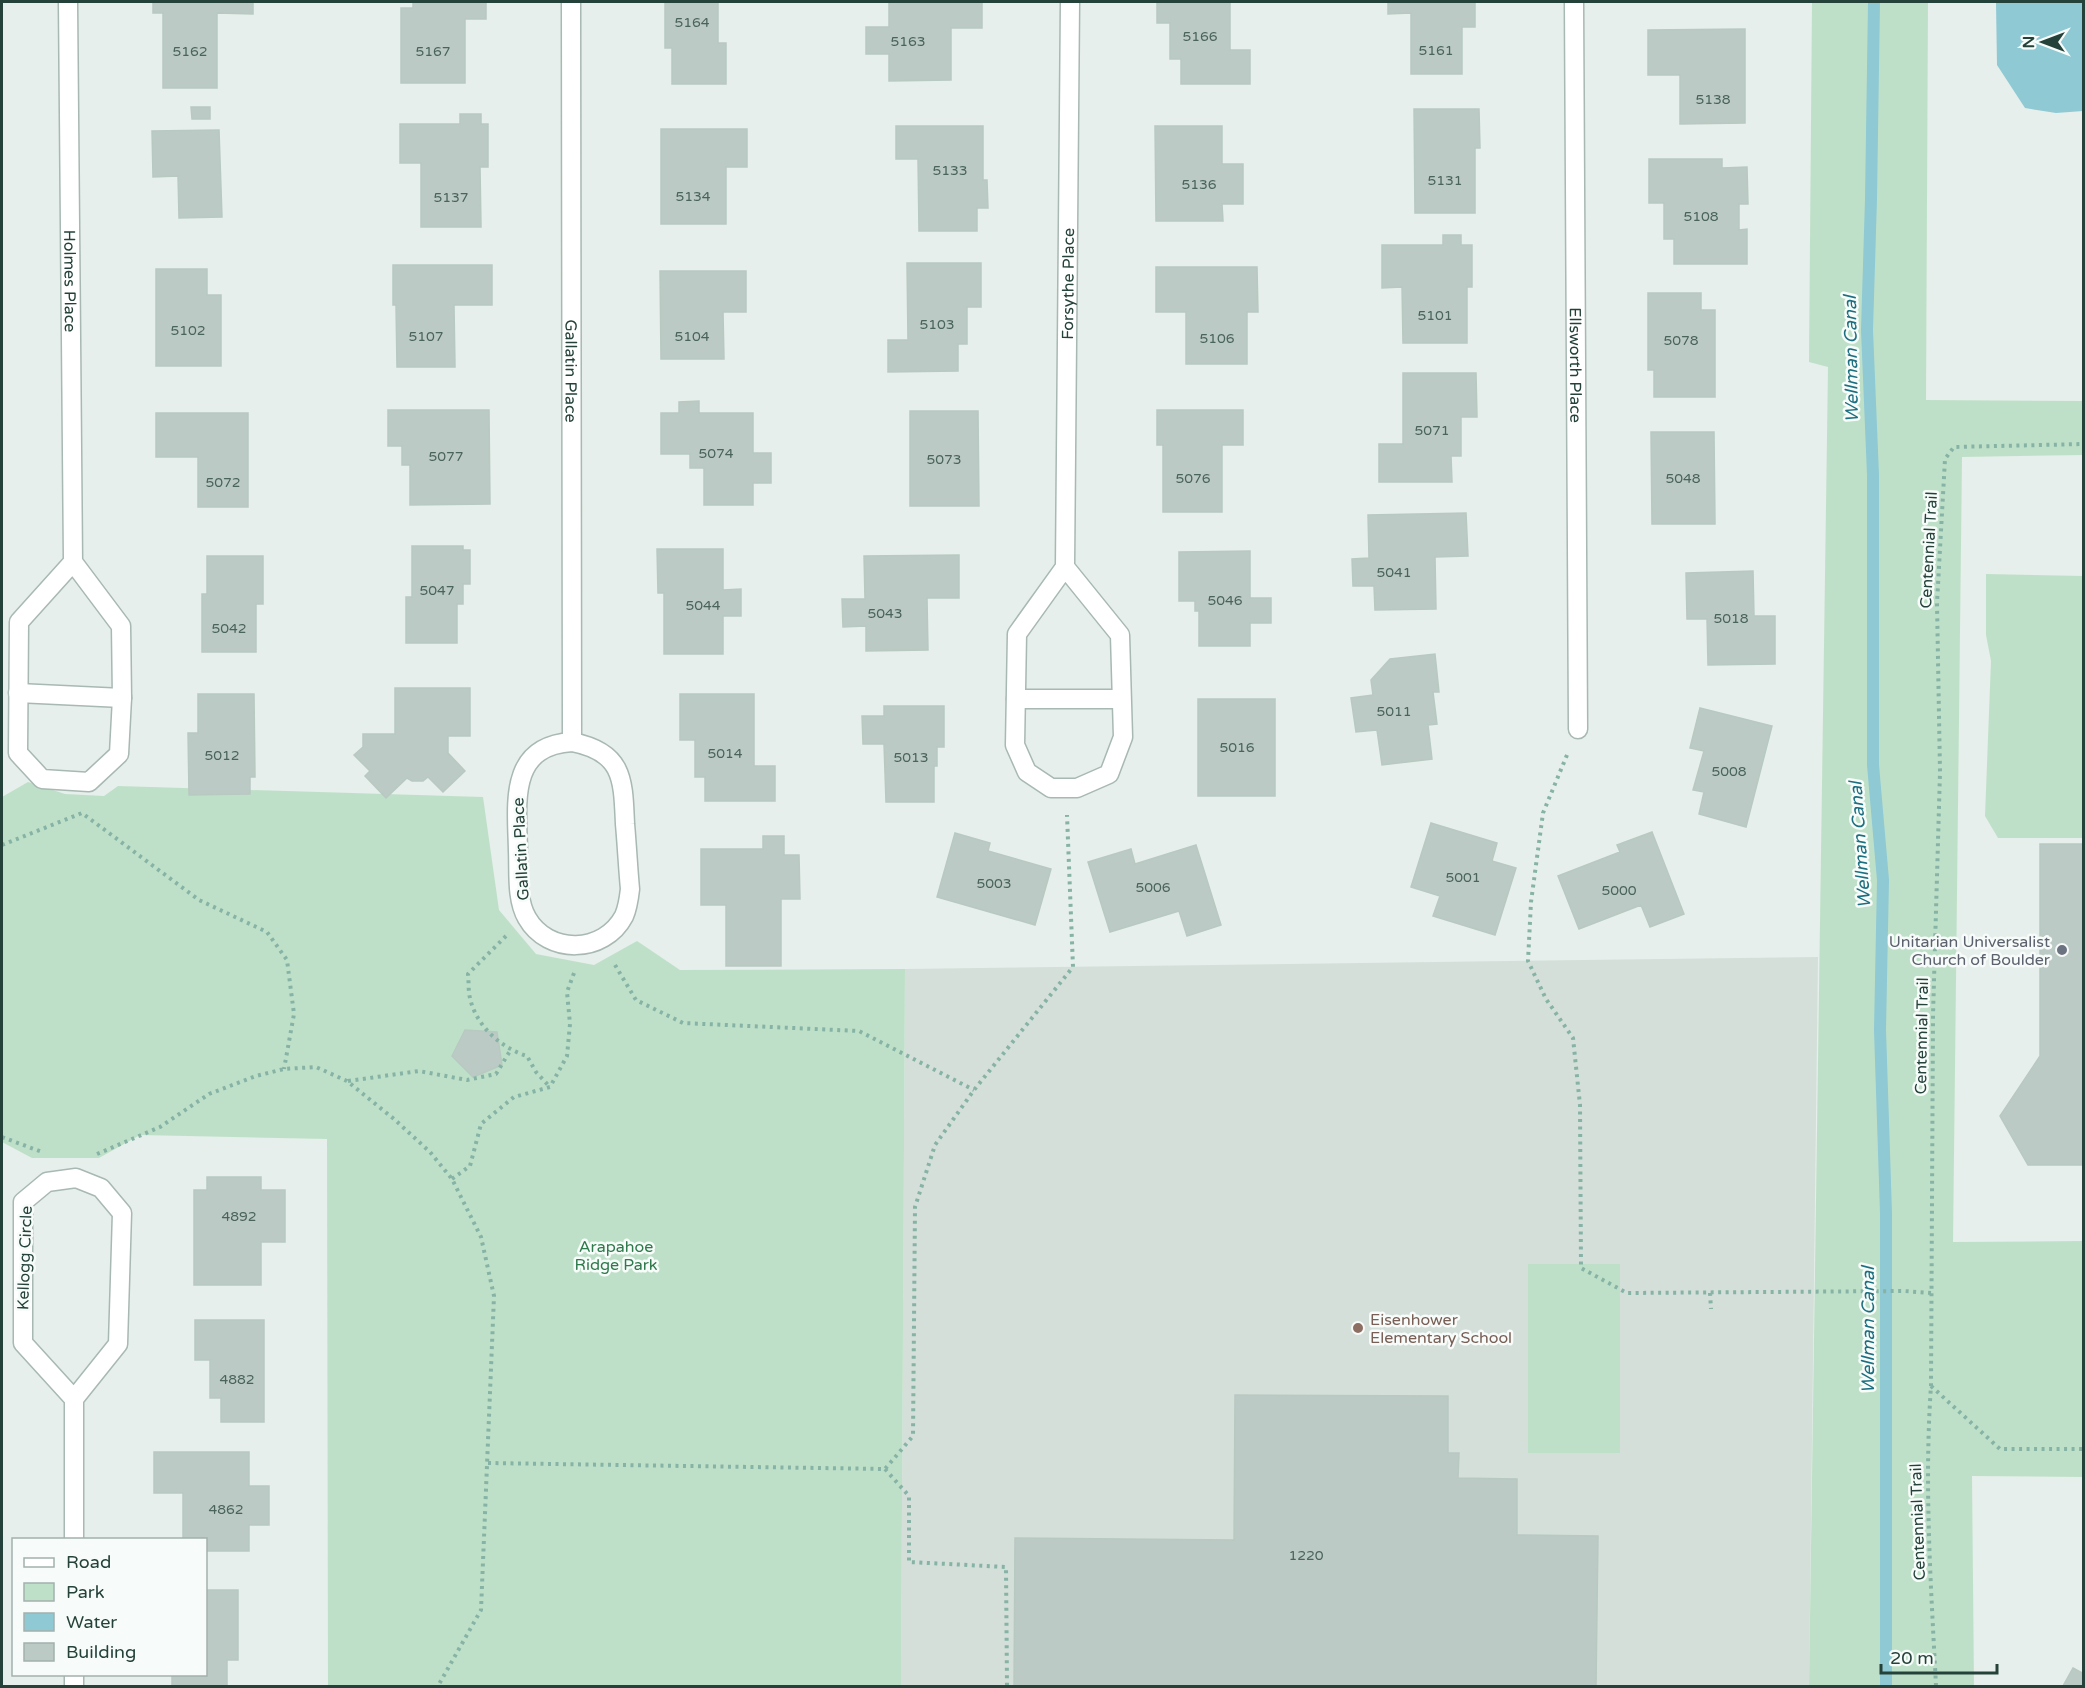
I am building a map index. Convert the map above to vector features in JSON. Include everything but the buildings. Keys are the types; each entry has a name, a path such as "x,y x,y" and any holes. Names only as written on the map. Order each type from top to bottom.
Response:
{"street":[{"name":"Holmes Place","path":"68,2 73,562"},
{"name":"Gallatin Place","path":"571,2 572,742 558,743 541,750 528,763 520,777 517,793 519,889 526,916 544,937 559,944 576,946 599,940"},
{"name":"Forsythe Place","path":"1065,567 1070,2"},
{"name":"Ellsworth Place","path":"1574,2 1578,729"},
{"path":"73,562 121,626 122,698 119,754 88,782 42,779 18,753 19,622 73,562"},
{"path":"1065,567 1120,635 1122,737 1109,774 1077,788 1051,788 1027,772 1015,745 1017,634 1065,567"},
{"path":"18,693 122,698"},
{"path":"1016,699 1121,699"},
{"path":"572,742 588,745 603,752 615,765 623,782 630,889 628,903 624,916 614,930 599,940"},
{"name":"Kellogg Circle","path":"76,1178 101,1188 122,1214 118,1344 74,1398 23,1343 23,1202 47,1182 76,1178"},
{"path":"74,1398 74,1538"}],"path":[{"name":"Centennial Trail","path":"1936,1686 1928,1511 1928,1434 1931,1386 1933,1015 1940,772 1936,603 1945,459 1954,447 2084,444"},
{"path":"1578,729 1543,813 1531,903 1528,960 1546,999 1573,1038 1581,1105 1581,1268 1627,1293 1904,1291 1931,1293"},
{"path":"885,1469 913,1436 915,1207 935,1144 974,1090 1074,968 1066,788"},
{"path":"2,845 82,813 199,900 267,932 287,960 294,1014 284,1069"},
{"path":"526,916 468,974 470,998 477,1017 493,1037 510,1051 527,1056 536,1072 550,1086"},
{"path":"452,1179 470,1166 481,1124 514,1097 550,1086 567,1056 570,1023 567,992 572,976 599,940 636,1000 683,1023 859,1031 974,1090"},
{"path":"347,1081 419,1071 467,1080 496,1074 510,1051"},
{"path":"90,1157 160,1127 209,1094 256,1076 284,1069 316,1067 347,1081 394,1119 430,1152 452,1179 481,1237 494,1296 481,1610 438,1686"},
{"path":"2,1137 51,1156"},
{"path":"1710,1293 1711,1309"},
{"path":"1931,1386 2000,1449 2084,1449"},
{"path":"488,1464 885,1469 909,1496 909,1562 1006,1567 1007,1686"}],"shaded area":[{"name":"Eisenhower Elementary School","path":"1818,957 1809,1686 901,1686 905,969"}],"green space":[{"path":"1812,2 1928,2 1926,400 2083,401 2083,455 1962,457 1953,1242 2084,1241 2083,1477 1972,1476 1974,1686 1809,1686 1828,367 1809,362"},
{"path":"1986,574 2083,576 2083,838 1998,838 1985,816 1991,661 1986,635"},
{"name":"Arapahoe Ridge Park","path":"28,782 65,794 104,796 118,786 483,797 499,910 536,954 594,965 637,941 680,970 905,969 901,1686 328,1686 327,1139 140,1135 99,1158 32,1158 2,1142 2,797"},
{"path":"1528,1264 1620,1264 1620,1453 1528,1453"}],"water":[{"path":"1996,2 2083,2 2083,111 2056,113 2025,108 1997,65"}],"waterway":[{"name":"Wellman Canal","path":"1874,2 1867,330 1873,475 1873,765 1883,880 1880,1030 1886,1213 1886,1686"}],"place":[{"name":"Unitarian Universalist Church of Boulder","path":"2062,950"},
{"name":"Eisenhower Elementary School","path":"1358,1328"}]}
